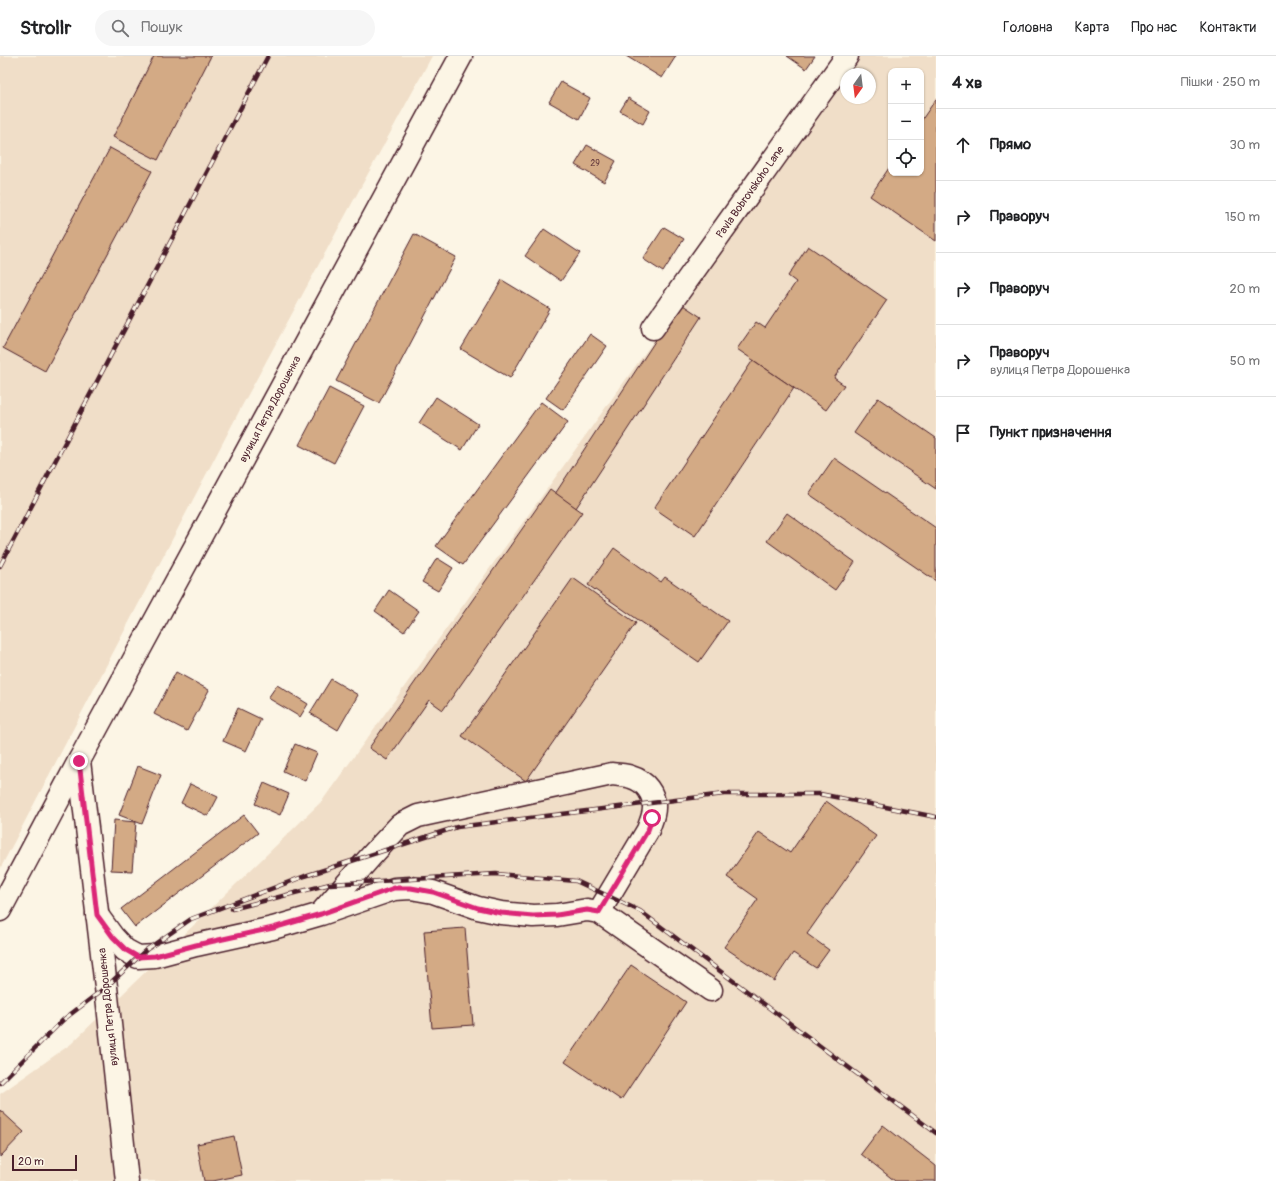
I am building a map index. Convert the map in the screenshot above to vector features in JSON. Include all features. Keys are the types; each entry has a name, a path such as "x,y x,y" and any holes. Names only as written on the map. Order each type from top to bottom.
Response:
{"street":[{"name":"вулиця Петра Дорошенка","path":"0,910 79,761 461,56"},
{"name":"Pavla Bobrovskoho Lane","path":"653,328 847,56"},
{"name":"вулиця Петра Дорошенка","path":"79,761 127,1181"},
{"path":"321,914 396,829 400,825 418,816 612,774 630,776 642,782 650,792 654,809 652,818 648,830 599,912"},
{"path":"97,915 113,937 126,950 138,957 155,956 196,945 273,928 321,914 394,888 411,888 433,892 478,908 501,913 533,916 557,915 587,910 599,912 711,990"}],"shaded area":[{"path":"0,56 432,56 243,404 0,869"},
{"path":"859,56 936,56 936,1181 0,1181 0,1094 71,1044 322,801 840,82 840,104 876,104 876,68 850,68"}],"building":[{"path":"154,56 211,56 158,160 113,137"},
{"path":"626,56 676,56 662,78"},
{"path":"787,56 815,56 806,69"},
{"path":"561,82 590,98 579,119 549,102"},
{"path":"628,98 650,111 643,124 620,111"},
{"path":"936,99 936,241 870,196 888,169 888,176 924,176 924,117"},
{"path":"587,145 616,161 604,182 575,165"},
{"path":"110,148 152,171 45,371 3,348"},
{"path":"664,227 684,239 663,272 643,259"},
{"path":"544,229 580,253 561,281 525,256"},
{"path":"414,234 456,257 379,403 336,381"},
{"path":"808,246 887,300 834,378 844,385 826,410 737,349 756,322 765,328 796,282 788,276"},
{"path":"502,280 550,309 510,378 461,349"},
{"path":"680,303 701,317 576,508 555,494"},
{"path":"590,334 607,346 563,410 546,398"},
{"path":"753,360 794,388 695,536 654,508"},
{"path":"329,388 364,406 334,463 299,445"},
{"path":"436,397 478,424 462,450 419,423"},
{"path":"878,398 936,438 936,489 854,433"},
{"path":"541,402 568,422 463,565 436,546"},
{"path":"834,458 936,528 936,581 809,494"},
{"path":"550,489 582,512 443,710 429,700 387,760 369,748"},
{"path":"787,513 855,562 835,590 767,541"},
{"path":"614,548 661,582 665,577 728,621 699,662 588,585"},
{"path":"437,558 453,568 438,591 422,582"},
{"path":"573,578 636,623 526,781 462,736"},
{"path":"389,590 419,611 404,632 375,611"},
{"path":"176,672 209,690 187,731 154,714"},
{"path":"331,679 358,695 338,730 310,713"},
{"path":"277,685 308,704 300,717 268,698"},
{"path":"238,708 261,719 246,751 223,741"},
{"path":"295,744 317,753 305,781 283,771"},
{"path":"138,766 161,775 142,824 119,815"},
{"path":"264,783 289,794 280,815 255,804"},
{"path":"190,784 218,797 208,816 181,803"},
{"path":"826,801 876,836 807,934 829,950 816,968 793,953 774,981 724,947 758,899 727,877 759,832 790,853"},
{"path":"244,815 258,833 135,927 121,909"},
{"path":"114,820 136,822 132,871 111,870"},
{"path":"465,928 473,1025 432,1028 424,931"},
{"path":"631,965 686,1002 621,1100 565,1062"},
{"path":"0,1110 24,1132 0,1157"},
{"path":"883,1125 936,1166 936,1181 895,1181 861,1154"},
{"path":"234,1136 242,1175 213,1181 204,1181 197,1144"}],"railway":[{"path":"0,566 268,56"},
{"path":"0,1083 63,1020 106,987 146,950 191,919 305,876 457,827 724,794 820,794 936,817"},
{"path":"232,909 330,884 496,874 576,881 640,911 936,1133"}],"route":[{"path":"79,761 97,915 113,937 126,950 138,957 155,956 196,945 273,928 321,914 394,888 411,888 433,892 478,908 501,913 533,916 557,915 587,910 599,912 648,830 652,818"}]}
